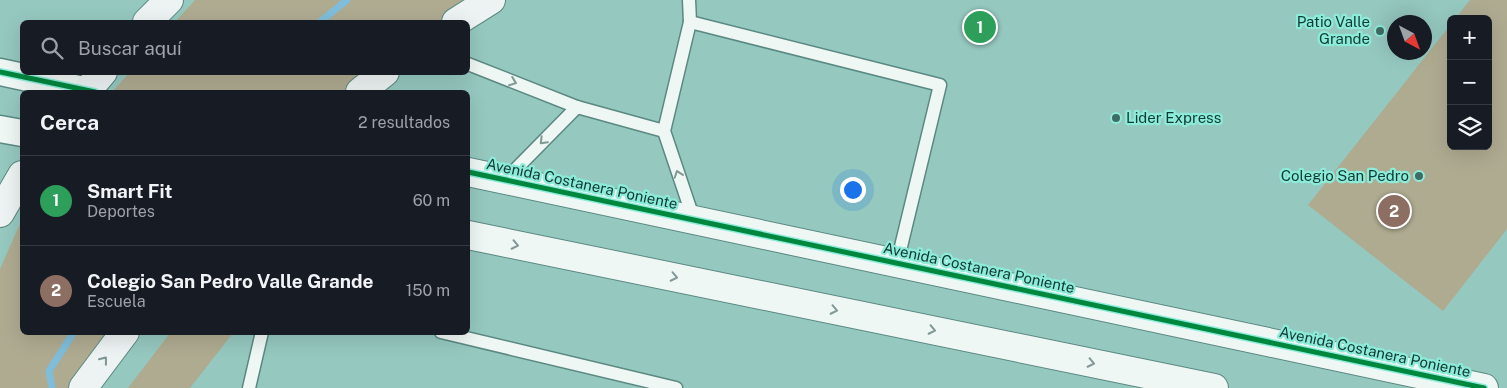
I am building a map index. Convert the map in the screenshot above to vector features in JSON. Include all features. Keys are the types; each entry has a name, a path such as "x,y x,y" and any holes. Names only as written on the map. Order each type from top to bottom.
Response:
{"main road":[{"path":"149,20 169,0"},
{"path":"459,20 491,0"},
{"path":"362,90 381,75"},
{"path":"0,213 20,178"},
{"path":"84,388 123,335"}],"street":[{"path":"0,72 93,87"},
{"path":"0,128 20,133"},
{"name":"Avenida Costanera Poniente","path":"470,172 1484,388"},
{"path":"470,235 1211,388"}],"lane":[{"path":"689,0 690,22 664,131 694,220"},
{"path":"690,22 940,84 897,263"},
{"path":"470,65 577,107 664,131"},
{"path":"504,180 577,107"},
{"path":"249,388 261,335"},
{"path":"454,335 676,388"}],"shaded area":[{"path":"195,0 490,0 461,20 177,20"},
{"name":"Colegio San Pedro","path":"1470,0 1507,0 1507,229 1443,311 1308,205 1423,60 1432,60 1432,48 1447,29 1447,150 1492,150 1492,15 1458,15"},
{"path":"127,75 384,75 361,90 114,90"},
{"path":"20,224 20,335 117,335 78,388 0,388 0,269"},
{"path":"168,335 231,335 190,388 128,388"}],"waterway":[{"path":"322,20 347,0"},
{"path":"52,388 49,371 72,335"}],"cycle path":[{"path":"0,72 86,90"},
{"path":"470,172 1484,388"}],"place":[{"name":"Smart Fit","path":"980,27"},
{"name":"Patio Valle Grande","path":"1380,31"},
{"name":"Lider Express","path":"1116,118"},
{"name":"Colegio San Pedro","path":"1419,176"},
{"name":"Colegio San Pedro Valle Grande","path":"1394,211"}]}
